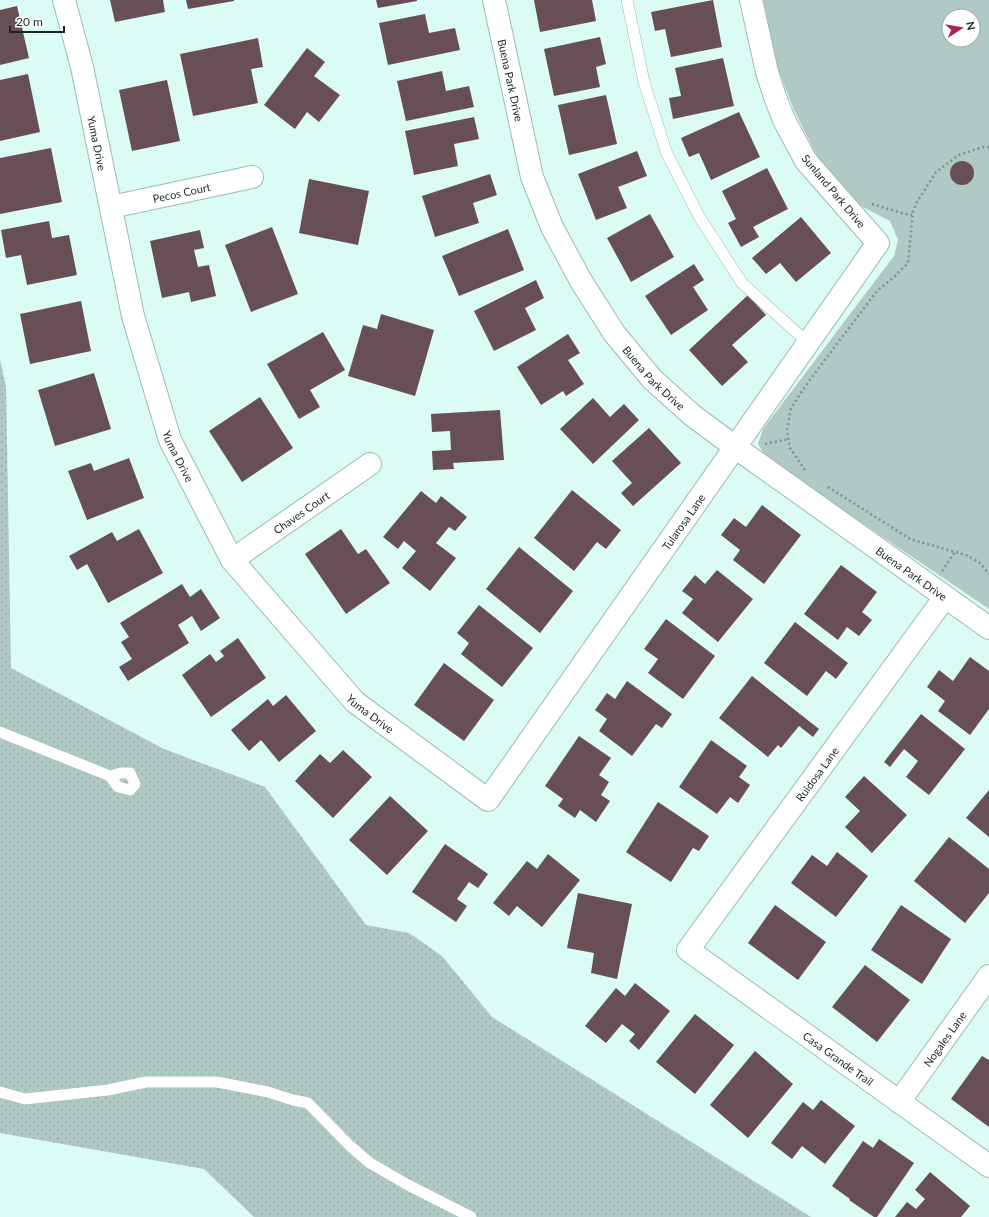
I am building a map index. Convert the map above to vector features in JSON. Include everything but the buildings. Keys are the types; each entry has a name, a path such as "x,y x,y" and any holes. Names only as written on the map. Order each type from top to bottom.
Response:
{"street":[{"name":"Yuma Drive","path":"64,0 82,67 133,316 170,440 232,560 355,702 488,800"},
{"name":"Buena Park Drive","path":"494,0 532,177 552,227 581,280 614,332 652,379 692,415 989,628"},
{"name":"Sunland Park Drive","path":"751,0 767,72 784,120 806,161 878,243"},
{"name":"Pecos Court","path":"111,207 252,177"},
{"name":"Tularosa Lane","path":"488,800 878,243"},
{"name":"Chaves Court","path":"232,560 370,464"},
{"name":"Ruidosa Lane","path":"688,950 945,597"},
{"name":"Casa Grande Trail","path":"688,950 989,1166"},
{"name":"Nogales Lane","path":"900,1102 989,976"}],"lane":[{"path":"627,0 644,82 667,154 700,218 742,283 808,343"},
{"path":"0,732 110,776"},
{"path":"0,1092 25,1100 108,1090 146,1082 217,1082 268,1092 308,1103 350,1146 370,1163 408,1185 470,1217"}],"path":[{"path":"806,472 790,448 787,430 792,408 809,381 877,291 908,263 912,215 916,202 936,172 959,155 983,147 989,147"},
{"path":"867,201 872,205 912,215"},
{"path":"762,445 789,439"},
{"path":"824,484 910,539 966,555 979,562 989,574"},
{"path":"942,571 955,552"}],"shaded area":[{"path":"763,0 989,0 989,609 766,458 758,444 763,429 894,256 898,240 890,221 859,205 821,164 794,110 776,63"},
{"path":"0,360 6,386 11,668 164,749 265,787 366,925 409,933 442,956 492,1017 811,1217 254,1217 204,1169 0,1133"}]}
